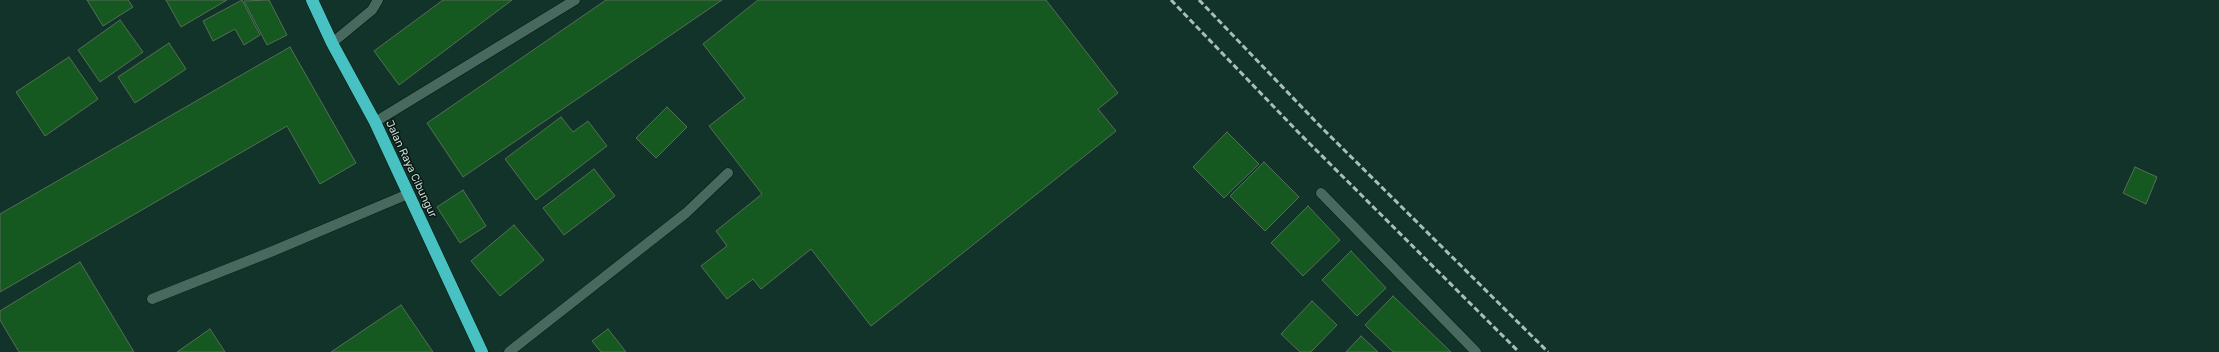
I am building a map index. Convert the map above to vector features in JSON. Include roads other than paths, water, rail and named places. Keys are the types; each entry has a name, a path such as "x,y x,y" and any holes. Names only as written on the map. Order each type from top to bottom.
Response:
{"highway":[{"name":"Jalan Raya Cibungur","path":"312,0 332,43 375,122 482,352"}],"street":[{"path":"332,43 372,10 378,0"},
{"path":"375,122 575,0"},
{"path":"509,352 686,213 728,173"},
{"path":"152,298 273,251 408,194"},
{"path":"1320,194 1476,352"}],"railway":[{"path":"1171,0 1300,134 1519,352"},
{"path":"1199,0 1320,126 1548,352"}]}
